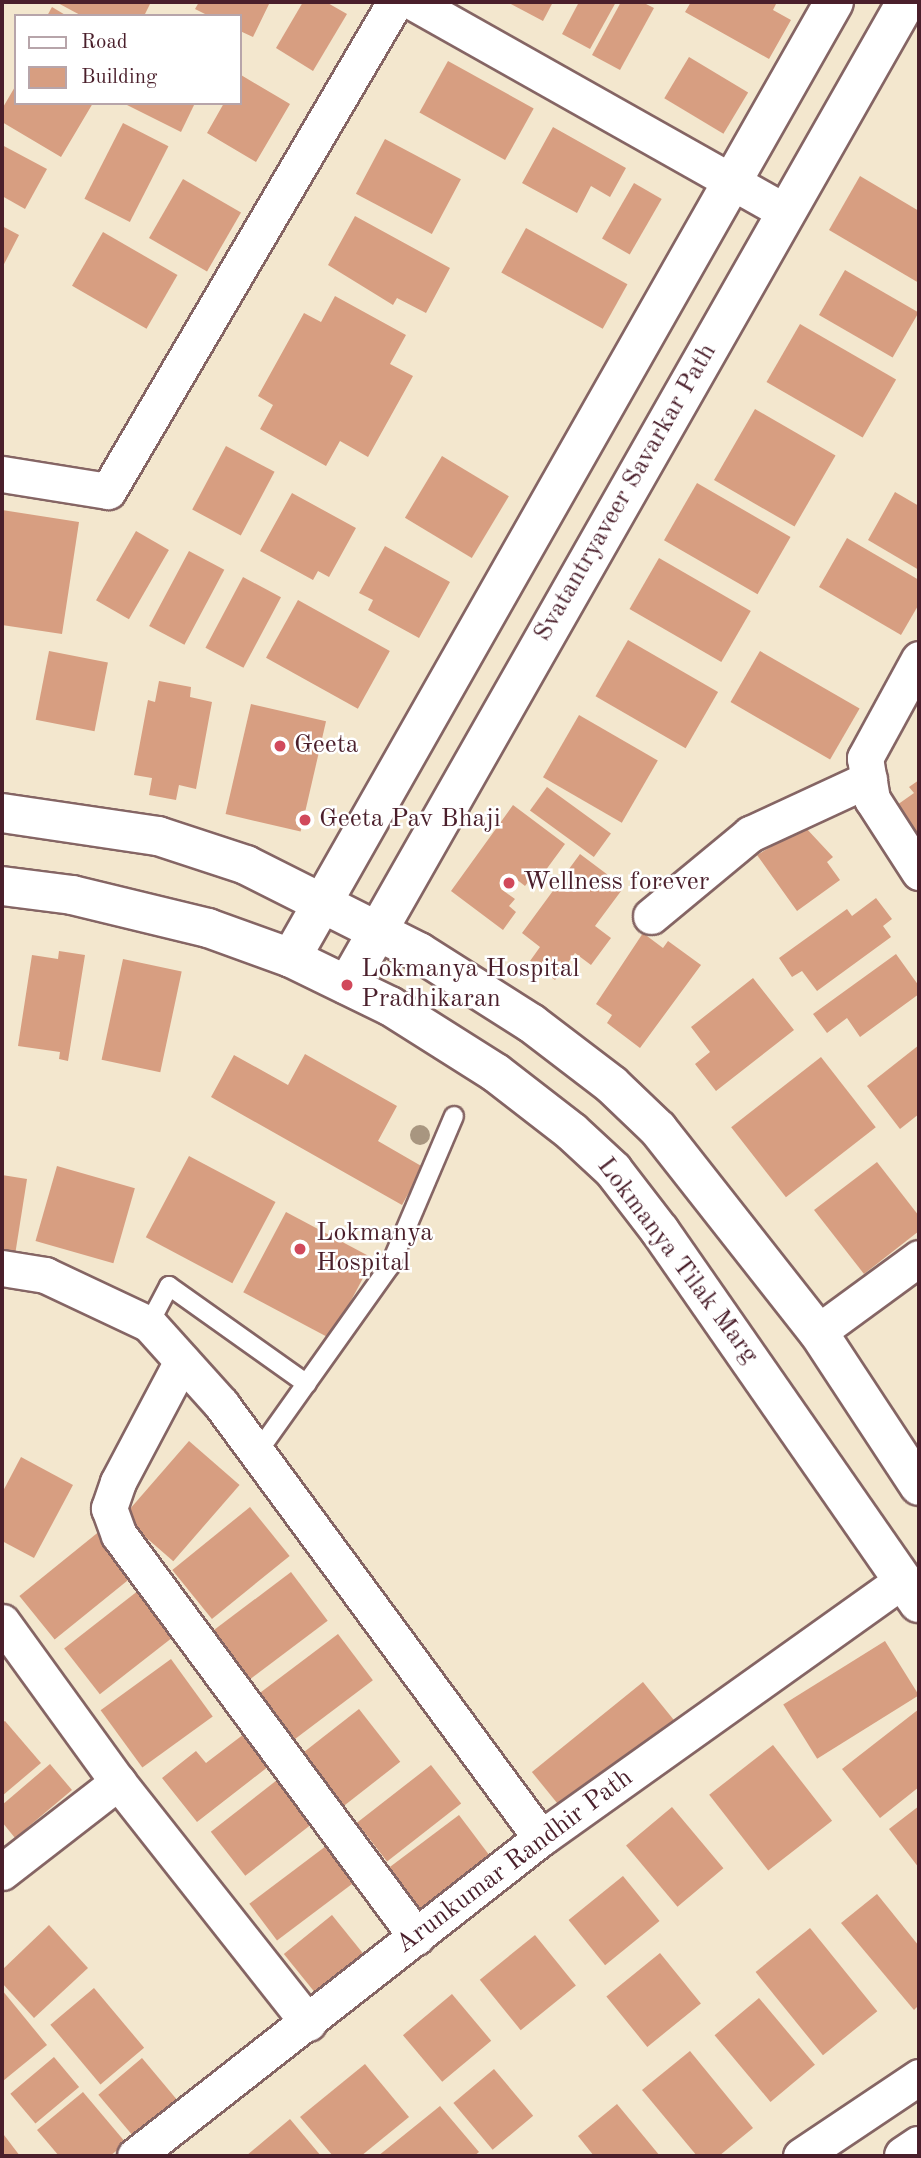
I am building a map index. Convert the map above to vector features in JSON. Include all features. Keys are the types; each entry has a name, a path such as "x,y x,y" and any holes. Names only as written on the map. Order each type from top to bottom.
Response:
{"main road":[{"path":"291,958 832,2"},
{"name":"Svatantryaveer Savarkar Path","path":"347,985 906,2"},
{"path":"2,813 158,836 246,865 378,931 531,1023 612,1085 659,1129 818,1332 919,1486"},
{"name":"Lokmanya Tilak Marg","path":"2,886 72,895 196,925 291,958 347,985 496,1073 614,1170 762,1374 911,1591"},
{"path":"904,2156 919,2146"}],"street":[{"path":"2,474 108,491 394,2"},
{"path":"413,2 785,212"},
{"path":"919,659 865,758 873,799 919,872"},
{"path":"651,916 750,834 869,779"},
{"path":"818,1332 919,1258"},
{"path":"2,1268 45,1275 149,1324 257,1453 541,1838"},
{"path":"182,1361 108,1508 119,1535 416,1937"},
{"name":"Arunkumar Randhir Path","path":"135,2156 541,1838 911,1591"},
{"path":"2,1622 118,1782 308,2023"},
{"path":"2,1872 118,1782"},
{"path":"801,2156 919,2077"}],"lane":[{"path":"257,1453 390,1266 454,1116"},
{"path":"149,1324 169,1286 307,1384"}],"building":[{"path":"56,2 151,2 145,14 78,14"},
{"path":"199,2 270,2 253,37 242,32 242,14 205,14 195,9"},
{"path":"303,2 326,2 347,14 313,71 276,48"},
{"path":"507,2 553,2 543,21"},
{"path":"579,2 616,2 590,49 562,34"},
{"path":"621,2 642,2 654,8 620,70 592,55"},
{"path":"691,2 777,2 773,10 791,20 769,59 685,12"},
{"path":"52,7 64,14 48,14"},
{"path":"689,57 748,93 723,134 664,98"},
{"path":"448,61 534,109 505,160 419,113"},
{"path":"242,76 290,104 256,162 207,133 223,105 242,105"},
{"path":"14,88 14,105 92,105 61,157 2,122 2,109"},
{"path":"127,105 194,105 181,132"},
{"path":"123,123 168,146 130,222 84,199"},
{"path":"553,127 626,168 610,197 591,186 577,213 522,183"},
{"path":"385,139 461,179 432,234 356,194"},
{"path":"2,145 47,169 25,209 2,196"},
{"path":"860,176 919,211 919,283 829,230"},
{"path":"183,179 241,212 207,271 149,238"},
{"path":"634,183 662,199 630,254 602,238"},
{"path":"355,216 450,268 426,313 397,298 393,305 328,265"},
{"path":"2,226 19,235 2,268"},
{"path":"526,228 627,284 603,329 501,273"},
{"path":"103,232 177,275 146,329 72,286"},
{"path":"845,270 919,312 893,358 819,315"},
{"path":"335,296 406,335 390,364 413,376 368,457 340,441 326,466 260,429 273,405 258,396 304,313 321,322"},
{"path":"800,324 896,380 863,438 766,382"},
{"path":"755,409 836,456 795,527 714,480"},
{"path":"226,446 275,472 241,535 192,510"},
{"path":"442,456 509,496 472,558 405,518"},
{"path":"697,483 791,537 758,594 664,540"},
{"path":"895,492 919,506 919,570 868,540"},
{"path":"292,493 356,528 329,577 318,571 313,580 260,551"},
{"path":"2,510 79,522 62,634 2,625"},
{"path":"136,531 169,550 129,619 96,600"},
{"path":"847,538 919,580 919,604 901,635 819,587"},
{"path":"385,546 450,582 419,638 368,610 373,600 359,593"},
{"path":"189,551 224,570 184,645 149,626"},
{"path":"659,558 751,611 721,662 630,609"},
{"path":"243,577 281,597 243,668 205,648"},
{"path":"298,600 390,651 358,709 266,658"},
{"path":"628,640 718,692 686,748 596,696"},
{"path":"49,651 108,662 95,731 36,720"},
{"path":"760,651 860,708 830,760 730,702"},
{"path":"159,681 191,687 190,697 212,702 196,789 179,785 176,800 149,795 152,778 134,775 148,700 155,702"},
{"name":"Geeta","path":"251,704 326,721 301,831 226,814"},
{"path":"579,715 658,760 622,823 543,777"},
{"path":"919,780 919,836 897,805 914,793 909,787"},
{"path":"547,787 611,833 594,857 530,810"},
{"path":"513,805 565,844 537,882 531,878 525,886 511,875 501,889 515,899 509,906 516,912 503,930 451,891"},
{"path":"805,827 833,857 827,862 840,880 797,911 757,855"},
{"path":"580,854 624,887 595,926 611,938 591,965 575,953 555,980 530,961 540,947 522,933"},
{"path":"876,898 892,919 883,926 891,937 817,991 802,971 792,977 779,958 847,909 852,916"},
{"path":"643,933 663,948 668,941 701,965 640,1048 607,1023 612,1015 596,1004"},
{"path":"59,951 85,955 68,1061 59,1059 60,1052 18,1046 32,955 58,959"},
{"path":"896,954 919,986 919,994 860,1037 847,1018 827,1033 813,1014"},
{"path":"123,959 182,971 160,1072 102,1060"},
{"path":"753,978 794,1030 716,1091 695,1064 710,1052 691,1027"},
{"path":"919,1045 919,1114 900,1129 867,1086"},
{"path":"305,1054 397,1106 378,1141 423,1167 402,1205 211,1097 234,1055 288,1085"},
{"path":"821,1057 876,1127 786,1197 731,1127"},
{"path":"189,1156 276,1202 232,1283 146,1237"},
{"path":"877,1162 919,1216 919,1231 864,1274 814,1210"},
{"path":"57,1166 135,1188 113,1263 36,1241"},
{"path":"2,1175 27,1179 15,1255 2,1253"},
{"path":"286,1212 373,1258 331,1339 243,1292"},
{"path":"189,1441 240,1485 173,1561 123,1517"},
{"path":"21,1457 73,1485 34,1558 2,1541 2,1493"},
{"path":"250,1507 290,1556 212,1619 172,1570"},
{"path":"101,1530 136,1574 55,1640 19,1596"},
{"path":"291,1572 328,1621 247,1682 210,1633"},
{"path":"139,1590 175,1636 100,1694 64,1648"},
{"path":"338,1634 373,1680 289,1744 254,1697"},
{"path":"885,1641 919,1695 817,1759 783,1705"},
{"path":"171,1659 213,1716 142,1768 101,1710"},
{"path":"643,1682 674,1721 563,1811 532,1772"},
{"path":"359,1709 400,1762 341,1808 300,1755"},
{"path":"919,1709 919,1787 880,1818 842,1769"},
{"path":"5,1721 41,1763 2,1796 2,1723"},
{"path":"244,1734 269,1766 197,1822 162,1778 196,1751 206,1763"},
{"path":"773,1745 832,1821 768,1871 709,1795"},
{"path":"50,1764 72,1790 15,1838 2,1822 2,1805"},
{"path":"431,1765 461,1804 387,1861 357,1823"},
{"path":"277,1780 311,1824 245,1876 211,1832"},
{"path":"919,1806 919,1868 889,1829"},
{"path":"672,1807 723,1868 677,1907 626,1846"},
{"path":"459,1815 496,1864 426,1916 390,1867"},
{"path":"330,1843 358,1880 277,1941 249,1904"},
{"path":"623,1876 660,1921 605,1965 569,1920"},
{"path":"877,1894 919,1946 919,2005 914,2010 841,1923"},
{"path":"332,1915 364,1955 316,1994 284,1954"},
{"path":"49,1925 88,1968 34,2018 2,1983 2,1970"},
{"path":"810,1928 877,2011 823,2055 756,1972"},
{"path":"535,1935 576,1986 521,2030 480,1980"},
{"path":"660,1953 701,2004 647,2047 606,1996"},
{"path":"94,1988 144,2048 100,2084 50,2025"},
{"path":"2,1990 47,2045 3,2081 2,2079"},
{"path":"452,1994 491,2041 442,2082 403,2035"},
{"path":"759,1998 815,2065 770,2102 715,2035"},
{"path":"690,2051 753,2128 719,2156 697,2156 642,2090"},
{"path":"54,2057 79,2087 35,2124 10,2094"},
{"path":"142,2058 178,2101 134,2138 98,2095"},
{"path":"365,2064 409,2117 361,2156 333,2156 300,2117"},
{"path":"494,2069 533,2116 493,2150 453,2103"},
{"path":"83,2092 126,2143 110,2156 59,2156 37,2130"},
{"path":"617,2104 660,2156 594,2156 578,2136"},
{"path":"440,2106 479,2152 474,2156 378,2156"},
{"path":"290,2119 321,2156 246,2156"},
{"path":"4,2135 20,2156 2,2156"}],"place":[{"name":"Geeta","path":"280,746"},
{"name":"Geeta Pav Bhaji","path":"305,820"},
{"name":"Wellness forever","path":"509,883"},
{"name":"Lokmanya Hospital Pradhikaran","path":"347,985"},
{"name":"Lokmanya Hospital","path":"300,1249"}]}
